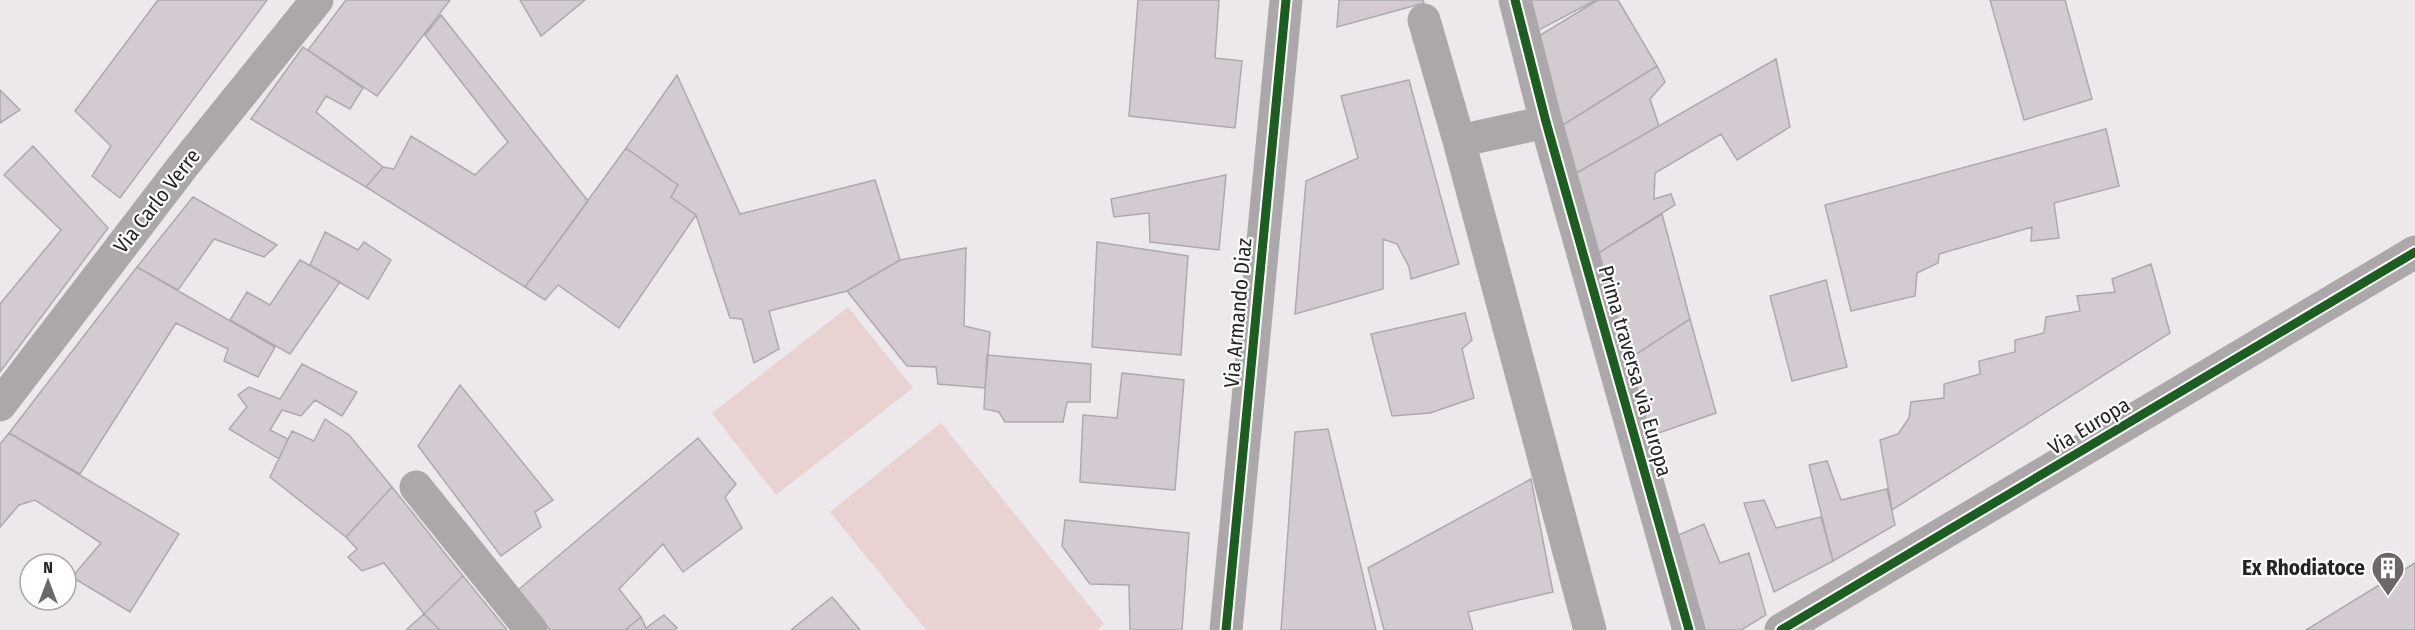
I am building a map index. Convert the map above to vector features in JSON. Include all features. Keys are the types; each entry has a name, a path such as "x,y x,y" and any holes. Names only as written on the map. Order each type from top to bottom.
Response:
{"street":[{"name":"Via Carlo Verre","path":"0,405 183,166 317,0"},
{"name":"Via Armando Diaz","path":"1226,630 1286,0"},
{"name":"Prima traversa via Europa","path":"1515,0 1546,122 1689,630"},
{"path":"1424,20 1460,141 1590,630"},
{"path":"1460,141 1546,122"},
{"name":"Via Europa","path":"1781,630 2415,252"},
{"path":"417,487 531,630"}],"shaded area":[{"path":"848,307 913,388 776,495 712,413"},
{"path":"941,423 1104,624 1097,630 926,630 830,512"}],"building":[{"path":"158,0 267,0 120,198 92,176 111,146 75,111"},
{"path":"346,0 450,0 377,96 308,50"},
{"path":"520,0 585,0 541,36"},
{"path":"1138,0 1219,0 1215,58 1242,61 1235,128 1129,116"},
{"path":"1339,0 1423,0 1424,3 1337,27"},
{"path":"1522,0 1596,0 1531,34"},
{"path":"1598,0 1618,0 1657,66 1563,125 1537,37"},
{"path":"1990,0 2065,0 2092,99 2024,120"},
{"path":"441,15 588,201 525,287 366,187 383,167 394,169 411,136 475,175 508,142 425,35"},
{"path":"303,47 363,88 350,109 326,96 316,112 383,167 366,187 251,119"},
{"path":"1776,59 1790,127 1737,160 1721,134 1655,173 1654,199 1671,194 1675,205 1592,257 1573,175"},
{"path":"1657,66 1665,82 1650,99 1659,126 1573,175 1563,125"},
{"path":"677,75 740,214 875,180 900,260 847,291 769,311 779,349 754,363 742,319 730,318 696,215 671,197 678,185 626,148"},
{"path":"1409,80 1459,264 1411,279 1409,267 1397,244 1383,239 1383,289 1295,314 1306,181 1358,158 1341,96"},
{"path":"0,90 20,110 0,123"},
{"path":"2106,129 2119,186 2054,203 2059,238 2031,241 2032,227 1939,254 1938,263 1917,273 1915,296 1851,311 1825,205"},
{"path":"33,146 108,228 0,372 0,304 61,230 4,175"},
{"path":"626,148 678,185 671,197 696,215 619,328 558,285 545,300 525,287"},
{"path":"1226,175 1219,250 1150,242 1149,213 1114,217 1111,199"},
{"path":"193,197 277,245 264,257 214,239 178,290 137,267"},
{"path":"1662,214 1690,319 1621,364 1592,257"},
{"path":"325,232 358,250 364,242 391,260 368,299 310,265"},
{"path":"1097,242 1188,256 1181,355 1092,347"},
{"path":"966,248 964,326 990,332 985,388 938,384 936,367 907,366 847,291 900,260"},
{"path":"300,260 340,282 290,354 230,320 247,292 270,305"},
{"path":"2151,264 2170,333 1892,510 1880,440 1898,434 1909,418 1911,402 1944,398 1944,384 1980,374 1979,361 2015,352 2015,340 2044,333 2046,317 2080,311 2077,296 2115,292 2112,279"},
{"path":"137,267 275,347 258,377 224,361 228,349 176,323 80,474 9,433"},
{"path":"1826,280 1847,367 1792,381 1770,296"},
{"path":"1465,313 1472,340 1462,349 1474,398 1430,413 1392,416 1371,334"},
{"path":"1690,319 1716,413 1647,437 1621,364"},
{"path":"987,355 1091,364 1090,402 1067,402 1063,422 1005,422 999,412 984,409"},
{"path":"302,364 357,392 342,416 315,400 301,416 282,410 270,430 288,439 279,459 229,429 247,407 238,395 249,387 280,399"},
{"path":"1122,373 1184,380 1175,490 1080,482 1083,415 1117,418"},
{"path":"460,385 553,500 535,512 541,527 501,556 418,446"},
{"path":"325,419 349,435 392,487 346,537 270,477 292,431 314,441"},
{"path":"1328,429 1376,630 1281,630 1295,432"},
{"path":"9,433 179,534 130,612 78,581 78,570 101,543 35,500 19,505 0,527 0,444"},
{"path":"698,438 736,484 725,497 742,528 683,572 663,544 619,589 641,617 625,630 550,630 518,590"},
{"path":"1827,461 1841,500 1887,489 1895,525 1833,561 1809,465"},
{"path":"1531,479 1553,592 1468,612 1473,630 1384,630 1368,568"},
{"path":"392,487 463,576 424,614 384,563 362,571 348,557 357,549 346,537"},
{"path":"1764,500 1776,528 1821,517 1833,561 1774,592 1744,503"},
{"path":"1065,520 1189,533 1182,630 1130,630 1129,585 1090,584 1062,546"},
{"path":"1704,524 1720,563 1749,553 1766,615 1741,630 1703,630 1674,537"},
{"name":"Ex Rhodiatoce","path":"2415,563 2415,630 2306,630"},
{"path":"463,576 507,630 440,630 424,614"},
{"path":"832,597 860,630 791,630"},
{"path":"424,614 440,630 406,630"},
{"path":"664,615 677,628 674,630 625,630 641,617 646,628"}],"cycle path":[{"path":"1226,630 1286,0"},
{"path":"1515,0 1546,122 1689,630"},
{"path":"1781,630 2415,252"}],"place":[{"name":"Ex Rhodiatoce","path":"2388,597"}]}
